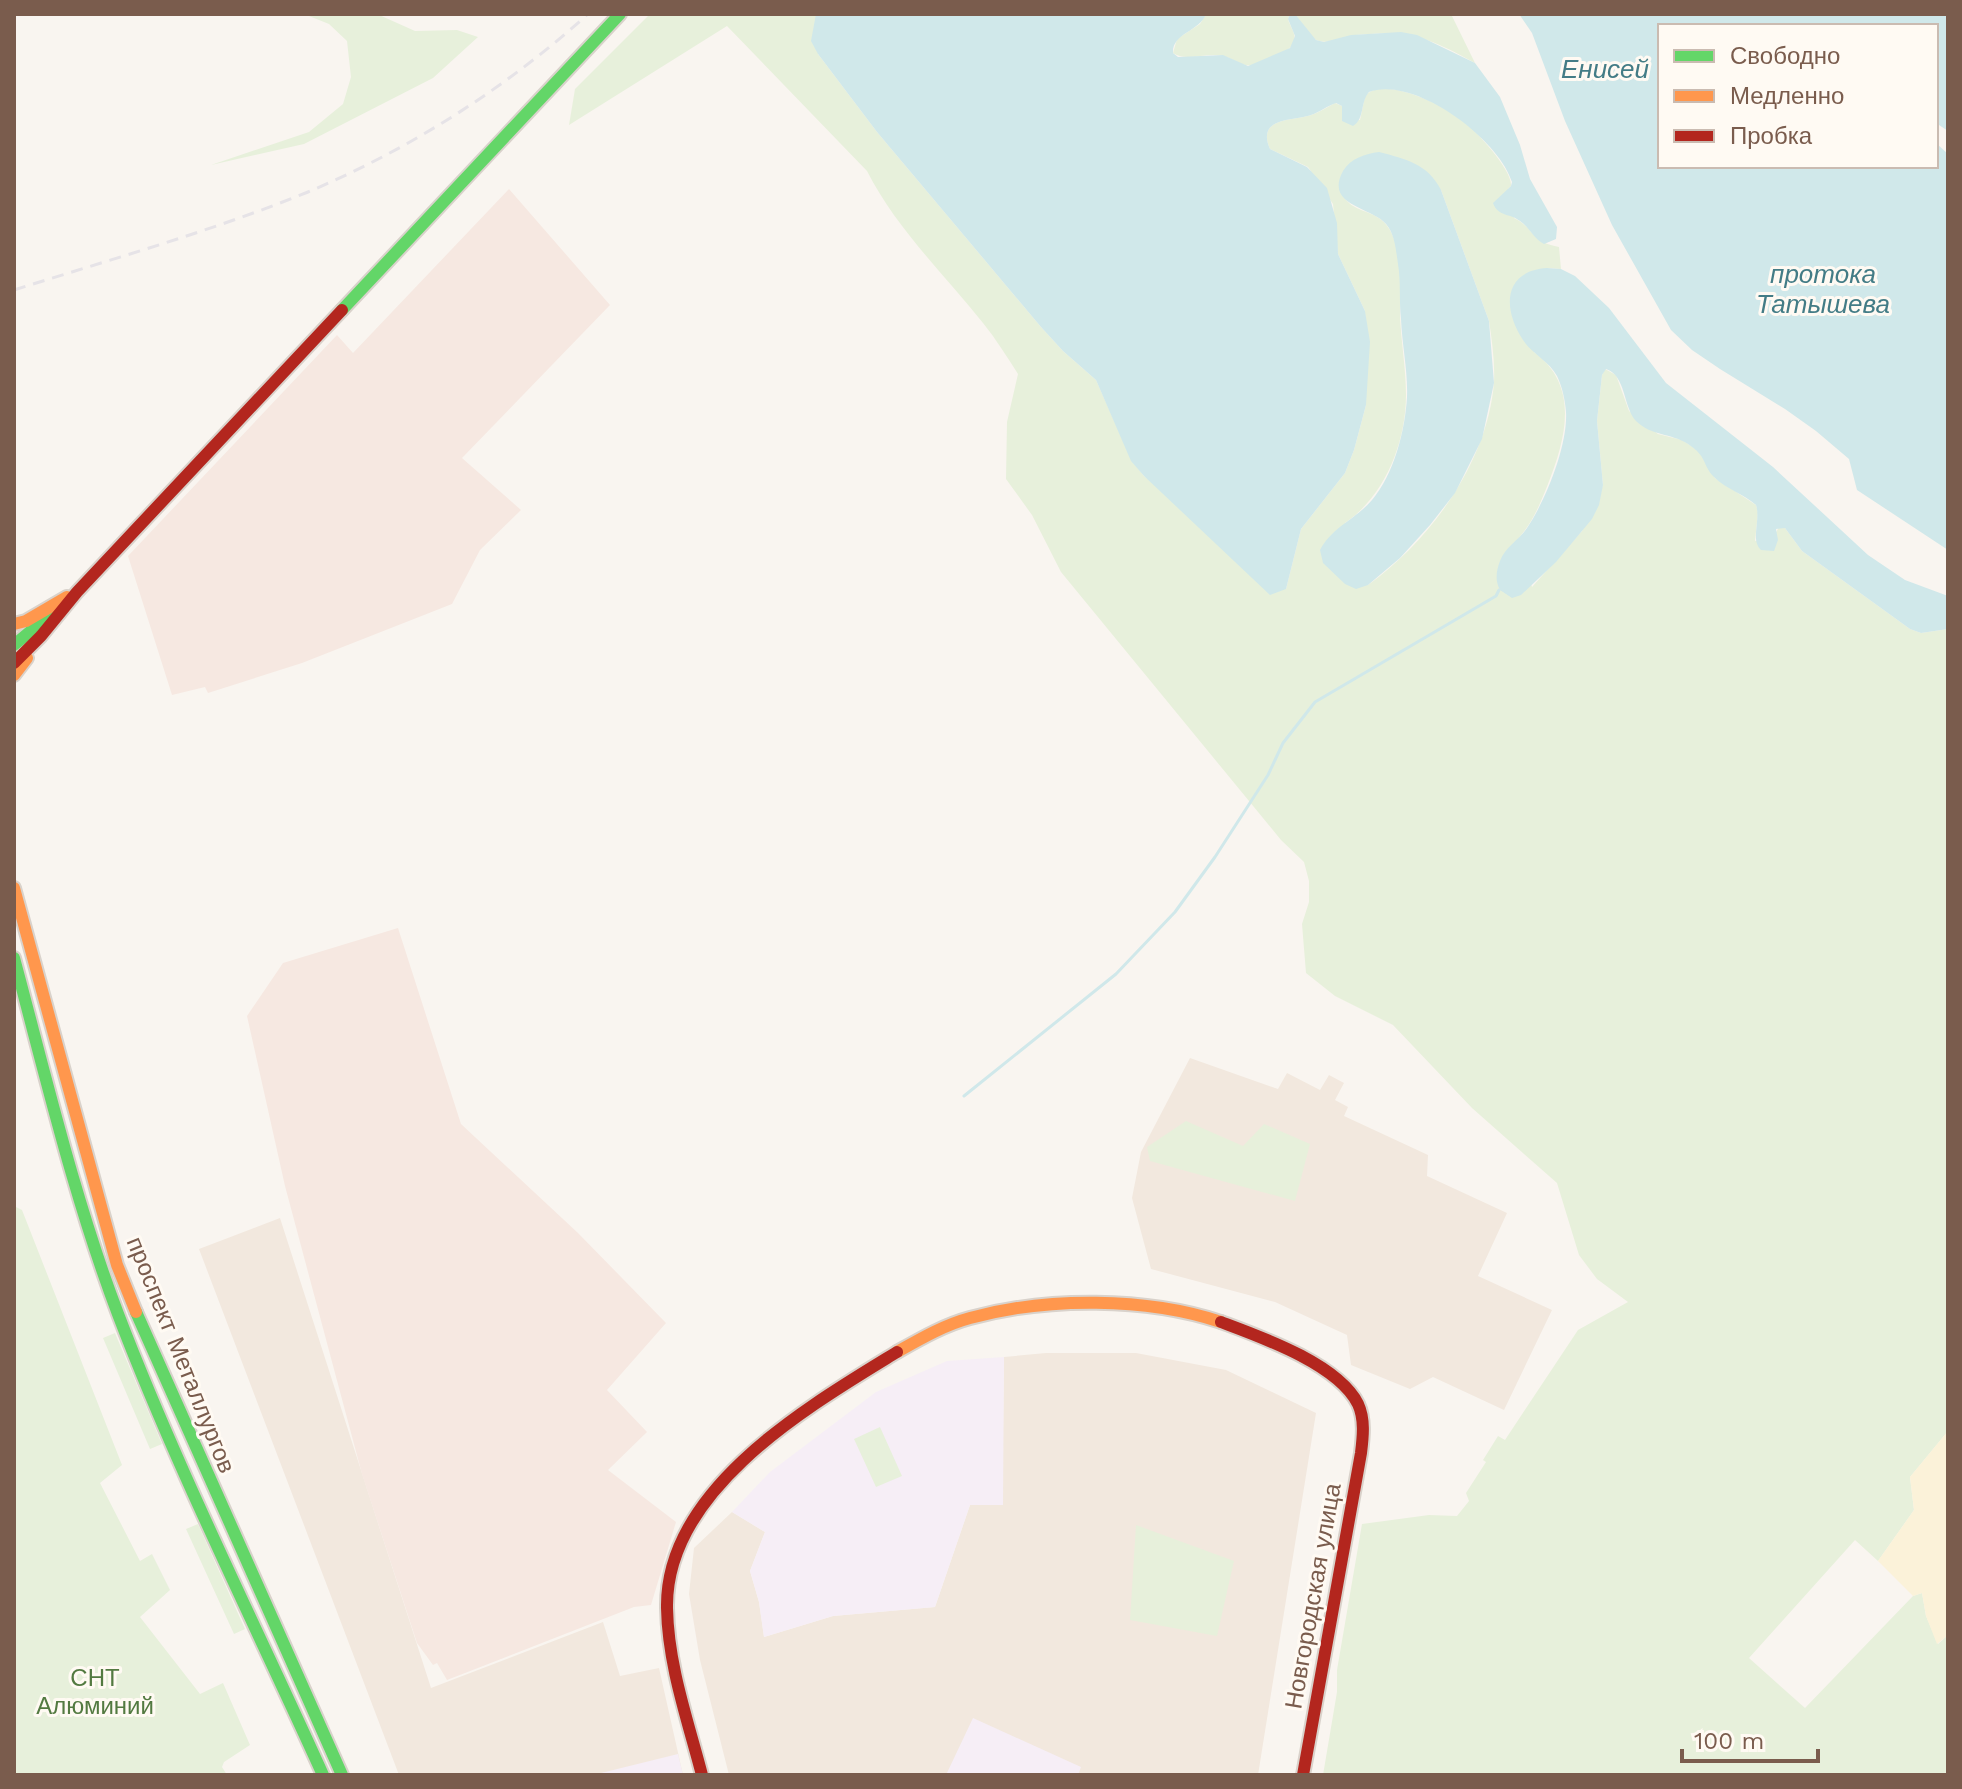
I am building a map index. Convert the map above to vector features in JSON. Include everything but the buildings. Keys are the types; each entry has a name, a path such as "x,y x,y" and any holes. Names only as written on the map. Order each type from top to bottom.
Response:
{"main road":[{"path":"14,663 77,592 620,14"},
{"path":"14,624 26,621 77,592"},
{"path":"14,645 77,592"},
{"path":"14,675 77,592"},
{"name":"проспект Металлургов","path":"14,888 117,1265 156,1361 342,1775"},
{"name":"проспект Металлургов","path":"14,958 95,1249 119,1316 194,1492 323,1775"},
{"name":"Новгородская улица","path":"702,1775 673,1654 666,1603 671,1571 685,1532 703,1505 754,1452 835,1390 925,1335 972,1317 1033,1307 1122,1306 1174,1308 1250,1334 1324,1370 1352,1393 1358,1402 1364,1424 1303,1775"}],"shaded area":[{"path":"509,189 610,305 462,458 521,510 480,550 452,604 302,663 208,693 205,687 172,695 128,556 337,335 353,353"},
{"path":"398,928 461,1124 578,1233 666,1323 607,1390 647,1432 608,1470 676,1522 651,1605 634,1607 447,1680 437,1663 433,1665 417,1643 362,1474 285,1186 247,1016 283,963"},
{"path":"1190,1058 1278,1089 1287,1073 1320,1090 1329,1075 1344,1083 1335,1100 1348,1107 1344,1116 1428,1155 1427,1176 1507,1213 1478,1276 1552,1310 1504,1410 1433,1377 1410,1389 1351,1365 1347,1335 1275,1302 1151,1269 1132,1198 1141,1152"},
{"path":"280,1218 431,1688 603,1622 620,1676 659,1668 683,1775 399,1775 199,1249"},
{"path":"1046,1353 1136,1353 1226,1370 1316,1413 1258,1775 729,1775 700,1660 689,1594 694,1548 732,1512 765,1532 750,1571 764,1637 833,1616 935,1607 970,1505 1002,1504 1004,1357"},
{"path":"1004,1357 1003,1505 970,1505 935,1607 833,1616 764,1637 750,1571 765,1532 732,1512 770,1472 876,1392 947,1361"},
{"path":"973,1718 1081,1767 1078,1775 946,1775"},
{"path":"678,1754 683,1775 593,1775"}],"green space":[{"path":"304,14 377,14 415,31 457,30 478,37 433,78 304,144 211,165 309,132 343,104 351,77 347,41 329,24"},
{"path":"650,14 816,14 818,54 877,132 1041,327 1096,380 1132,461 1144,476 1286,589 1301,529 1345,473 1354,450 1366,405 1365,311 1338,254 1333,204 1308,167 1270,149 1268,131 1278,122 1311,115 1335,103 1342,106 1342,121 1360,120 1365,96 1373,90 1398,90 1413,94 1461,118 1483,140 1510,179 1508,189 1514,218 1537,238 1559,247 1561,269 1547,268 1534,352 1558,380 1565,414 1564,431 1539,506 1518,539 1532,587 1582,531 1603,485 1597,421 1605,369 1616,375 1629,411 1658,434 1682,440 1696,449 1715,478 1756,505 1755,541 1775,534 1779,527 1785,528 1802,551 1910,629 1921,633 1948,629 1948,1431 1910,1477 1914,1510 1878,1561 1855,1540 1749,1658 1805,1708 1913,1596 1922,1593 1926,1616 1938,1644 1948,1635 1948,1775 1323,1775 1362,1524 1429,1515 1457,1516 1469,1501 1466,1493 1498,1436 1505,1440 1578,1330 1628,1302 1597,1279 1579,1255 1557,1183 1472,1108 1393,1025 1335,996 1306,973 1302,924 1309,902 1309,881 1304,862 1281,840 1061,572 1032,515 1006,479 1007,422 1018,374 988,329 906,231 867,171 727,26 569,125 575,89","holes":["1340,183 1441,190 1489,321 1494,374 1489,412 1481,441 1468,469 1434,522 1391,567 1368,585 1345,523 1359,512 1382,483 1402,431 1406,395 1400,272 1390,230 1377,217 1347,201"]},
{"path":"1206,14 1290,14 1288,19 1295,40 1279,55 1250,65 1220,55 1188,57 1173,53 1177,39 1200,24"},
{"path":"1294,14 1451,14 1475,63 1431,41 1405,35 1356,35 1319,41 1308,33"},
{"path":"1186,1121 1243,1146 1264,1124 1310,1144 1295,1201 1150,1161 1147,1147"},
{"name":"СНТ Алюминий","path":"14,1206 22,1210 122,1465 100,1483 140,1561 152,1554 170,1590 140,1617 200,1694 223,1683 250,1745 224,1762 222,1767 227,1775 14,1775"},
{"path":"115,1333 162,1444 150,1449 103,1338"},
{"path":"880,1427 902,1476 876,1487 854,1439"},
{"path":"198,1524 245,1629 234,1634 186,1529"},
{"path":"1136,1525 1234,1561 1217,1636 1130,1620"}],"sand":[{"path":"1948,1431 1948,1635 1937,1644 1926,1616 1922,1593 1913,1596 1878,1561 1914,1510 1910,1477"}],"water":[{"path":"816,14 1206,14 1198,25 1177,41 1173,53 1178,57 1223,55 1248,66 1290,48 1295,36 1288,19 1290,14 1295,14 1316,40 1324,42 1351,35 1401,32 1417,35 1475,63 1500,97 1530,179 1557,227 1556,239 1544,244 1520,221 1498,211 1493,203 1512,182 1504,165 1473,130 1431,102 1388,89 1369,92 1359,119 1353,126 1342,121 1342,106 1336,103 1311,115 1272,126 1267,139 1270,149 1307,167 1327,188 1337,223 1338,254 1365,311 1370,342 1366,405 1345,473 1301,529 1286,589 1270,595 1131,461 1096,380 1041,327 877,132 818,54 811,41"},
{"name":"протока Татышева","path":"1519,14 1948,14 1948,131 1938,124 1938,24 1658,24 1658,168 1938,168 1938,145 1948,154 1948,550 1857,490 1849,459 1816,431 1692,350 1671,330 1612,225 1565,121 1532,33"},
{"path":"1379,152 1423,168 1441,190 1489,321 1494,383 1482,439 1455,493 1400,558 1368,585 1356,589 1345,584 1323,563 1320,550 1331,535 1359,513 1380,490 1401,438 1407,397 1399,271 1393,238 1386,224 1352,204 1340,192 1339,183 1346,167 1359,157"},
{"path":"1547,268 1561,269 1575,276 1609,308 1666,383 1773,467 1868,555 1905,580 1948,596 1948,629 1921,633 1910,629 1802,551 1785,528 1776,529 1778,540 1774,551 1761,550 1756,541 1756,505 1714,477 1699,453 1688,444 1648,429 1636,421 1621,384 1606,369 1602,375 1597,421 1603,485 1599,505 1592,519 1556,562 1521,595 1512,598 1500,590 1497,576 1500,561 1527,528 1541,503 1560,456 1566,425 1565,403 1557,376 1523,340 1510,305 1514,284 1521,276"}],"waterway":[{"path":"964,1096 1116,974 1175,912 1268,775 1283,743 1315,702 1496,596 1499,590"}],"railway":[{"path":"14,290 235,219 346,175 456,115 524,67 588,14"}],"traffic: fast":[{"path":"342,310 620,14"},
{"path":"14,645 50,615"},
{"path":"14,958 74,1182 118,1314 191,1489 323,1775"},
{"path":"136,1312 342,1775"}],"traffic: slow":[{"path":"14,624 26,621 67,597"},
{"path":"14,675 27,658"},
{"path":"14,888 117,1265 136,1312"},
{"path":"897,1352 960,1321 1000,1311 1063,1303 1129,1304 1221,1322"}],"traffic: jam":[{"path":"14,663 342,310"},
{"path":"1221,1322 1277,1344 1316,1364 1348,1390 1362,1416 1361,1453 1303,1775"},
{"path":"702,1775 675,1672 668,1629 667,1608 673,1565 690,1525 716,1489 748,1456 785,1425 897,1352"}],"water label":[{"name":"Енисей","path":"1605,69"}]}
